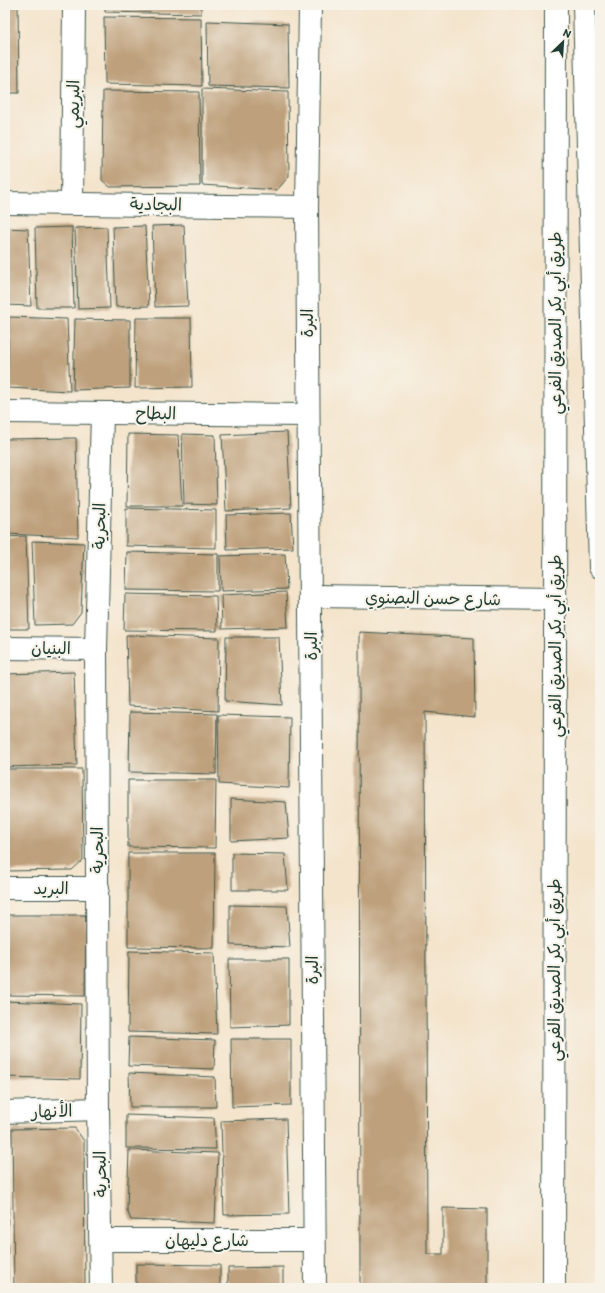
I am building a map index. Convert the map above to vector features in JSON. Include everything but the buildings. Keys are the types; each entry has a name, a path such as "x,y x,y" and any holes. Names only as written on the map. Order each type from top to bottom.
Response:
{"street":[{"name":"البريمي","path":"72,203 74,5"},
{"name":"البرة","path":"310,5 307,207 315,1288"},
{"name":"طريق أبي بكر الصديق الفرعي","path":"554,1288 556,5"},
{"path":"584,5 600,567"},
{"name":"البجادية","path":"5,203 307,207"},
{"path":"600,293 600,442"},
{"name":"البطاح","path":"5,412 308,415"},
{"name":"البحرية","path":"101,1288 98,1109 96,649 102,413"},
{"name":"شارع حسن البصنوي","path":"310,596 555,599"},
{"name":"البنيان","path":"5,648 96,649"},
{"name":"البريد","path":"5,888 98,888"},
{"name":"الأنهار","path":"5,1112 98,1109"},
{"name":"شارع دليهان","path":"101,1240 314,1240"}]}
